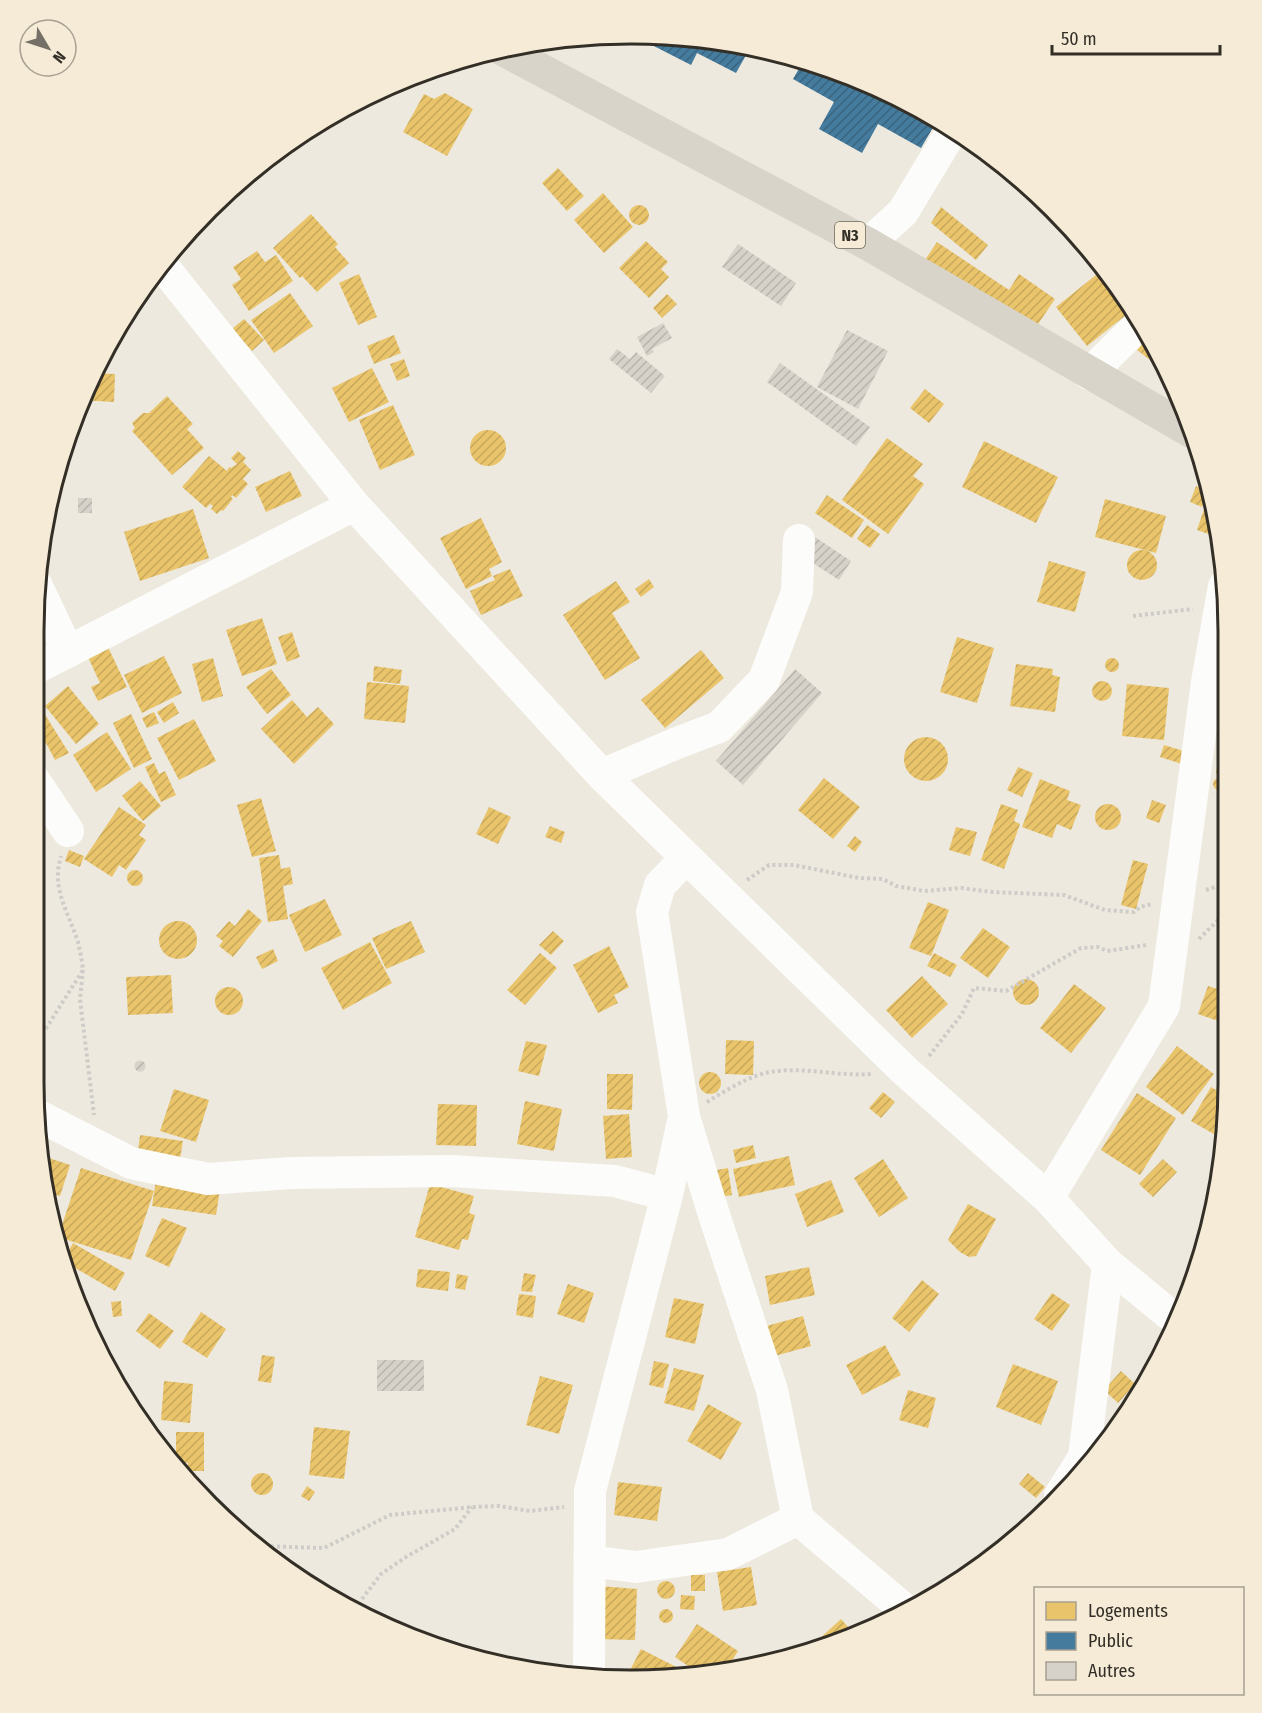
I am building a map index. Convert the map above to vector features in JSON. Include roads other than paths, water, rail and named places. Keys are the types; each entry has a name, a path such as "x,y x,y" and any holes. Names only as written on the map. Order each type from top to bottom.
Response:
{"highway":[{"name":"N3","path":"514,55 868,244 1181,426"}],"street":[{"path":"868,244 903,212 948,137"},
{"path":"167,271 354,505 602,775 904,1070 1048,1198 1108,1264 1170,1315"},
{"path":"1089,374 1135,329"},
{"path":"44,664 354,505"},
{"path":"602,775 719,727 764,680 797,592 799,540"},
{"path":"45,603 68,652"},
{"path":"1048,1198 1164,1006 1207,682 1218,620"},
{"path":"44,795 68,831"},
{"path":"686,858 660,885 652,912 684,1116 772,1390 798,1519 899,1605"},
{"path":"589,1668 590,1491 667,1196 684,1116"},
{"path":"45,1119 131,1163 208,1179 290,1173 451,1171 615,1181 667,1196"},
{"path":"1084,1455 1108,1264"},
{"path":"590,1561 636,1567 728,1554 798,1519"}]}
